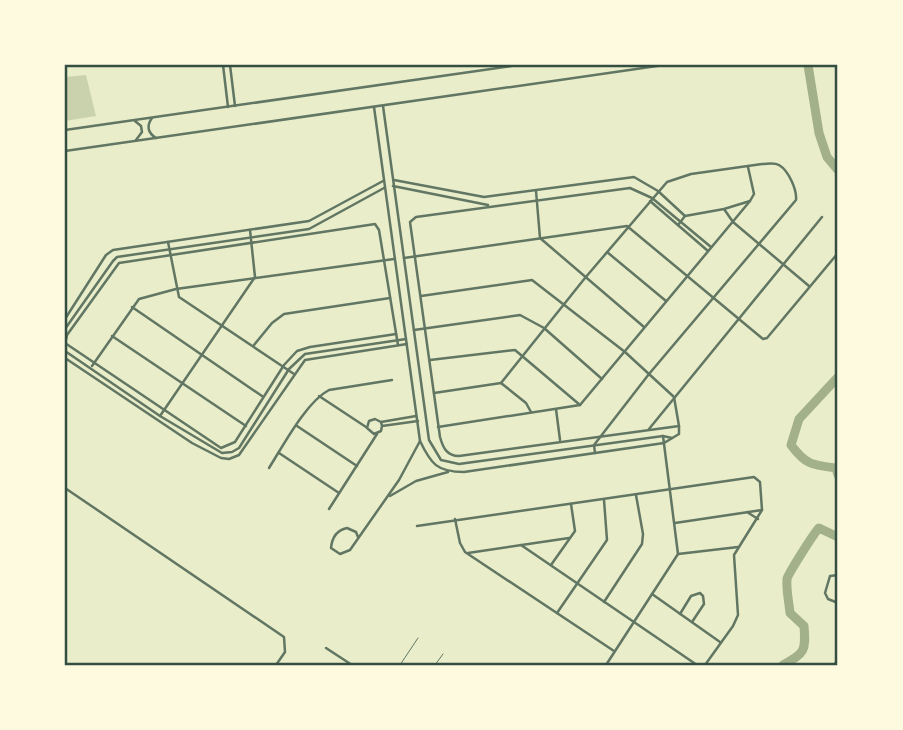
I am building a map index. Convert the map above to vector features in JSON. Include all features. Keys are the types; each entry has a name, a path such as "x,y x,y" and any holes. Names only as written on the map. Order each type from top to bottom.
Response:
{"street":[{"path":"223,65 228,107"},
{"path":"230,65 235,106"},
{"path":"65,130 517,65"},
{"path":"65,151 664,65"},
{"path":"383,106 429,440 441,460 459,464 663,436 672,438"},
{"path":"374,107 420,441 428,457 440,469 449,472"},
{"path":"152,117 149,131 156,138"},
{"path":"132,120 137,122 142,132 135,141"},
{"path":"380,155 388,154"},
{"path":"433,393 501,383 584,278 667,182 678,177 748,166 778,165 788,175 797,196 796,200 649,374 594,445 595,453"},
{"path":"438,427 580,405 750,201 754,192 748,166"},
{"path":"392,180 484,197 630,177 658,191 685,216"},
{"path":"65,319 106,255 113,250 309,221 383,181"},
{"path":"393,186 492,205"},
{"path":"312,230 384,188"},
{"path":"679,426 459,456 453,456 445,450 438,427 410,222 414,217 630,188 681,221 710,249"},
{"path":"536,191 540,238 644,327"},
{"path":"651,200 710,249"},
{"path":"678,225 685,216 750,201"},
{"path":"724,209 733,222 809,286"},
{"path":"649,429 822,217"},
{"path":"65,329 117,257 375,224 379,230 398,343"},
{"path":"404,258 627,226 761,338 767,338 838,253"},
{"path":"160,416 255,277 250,230"},
{"path":"168,242 179,297 294,374"},
{"path":"170,252 119,263 67,335 65,343 221,448 235,442 284,365 300,349 396,334"},
{"path":"607,253 666,300"},
{"path":"91,368 139,299 176,289 395,259"},
{"path":"396,271 406,270"},
{"path":"387,498 416,481 449,472 664,443 679,433 674,397 625,352 536,282 527,279 421,296"},
{"path":"253,345 272,323 284,314 390,298"},
{"path":"132,307 263,397"},
{"path":"414,330 517,314 544,328 602,379"},
{"path":"112,336 249,429"},
{"path":"65,358 192,443 221,458 229,459 239,455 300,364 310,358 359,351 406,339"},
{"path":"65,351 196,439 217,451 232,452 239,447 289,369 305,354 359,346 407,344"},
{"path":"320,346 322,351"},
{"path":"359,346 359,351"},
{"path":"430,360 511,349 522,354 580,405"},
{"path":"411,376 420,375"},
{"path":"270,468 319,396 329,390 392,380"},
{"path":"501,383 526,403 531,412"},
{"path":"126,399 130,395"},
{"path":"319,396 371,433 377,434"},
{"path":"556,409 560,441"},
{"path":"258,415 263,419"},
{"path":"382,424 417,416"},
{"path":"367,428 372,419 382,424 418,421"},
{"path":"329,509 382,424"},
{"path":"297,426 357,466"},
{"path":"606,665 678,554 663,436"},
{"path":"192,443 196,439"},
{"path":"358,537 356,532 346,528 340,530 332,541 331,548 344,554 350,550 387,498 420,441"},
{"path":"570,449 572,456"},
{"path":"279,453 339,493"},
{"path":"536,454 537,461"},
{"path":"459,456 459,464"},
{"path":"417,526 754,477 760,482 762,510 734,555"},
{"path":"65,488 284,637 285,652 276,665"},
{"path":"604,602 642,544 643,534 636,495"},
{"path":"557,613 608,537 604,499"},
{"path":"551,565 575,531 571,504"},
{"path":"675,523 762,510"},
{"path":"747,512 758,519"},
{"path":"455,519 462,548 468,554 614,651"},
{"path":"468,554 569,538"},
{"path":"556,540 564,548"},
{"path":"521,545 697,665"},
{"path":"678,554 740,547"},
{"path":"705,665 738,615 734,555 729,549"},
{"path":"838,575 831,576 825,593 828,599 838,603"},
{"path":"680,614 691,596 700,593 704,604 692,622"},
{"path":"652,594 721,643"},
{"path":"327,648 352,665"},
{"path":"836,664 838,656"}],"lane":[{"path":"400,665 418,638"},
{"path":"435,665 443,654"}],"green space":[{"path":"86,75 96,116 65,121 65,77"}],"waterway":[{"path":"808,65 819,133 827,157 838,170"},
{"path":"838,377 799,419 791,445 801,457 815,465 836,468 838,475"},
{"path":"783,665 800,654 805,641 804,626 790,613 788,576 819,528 838,537"}]}
